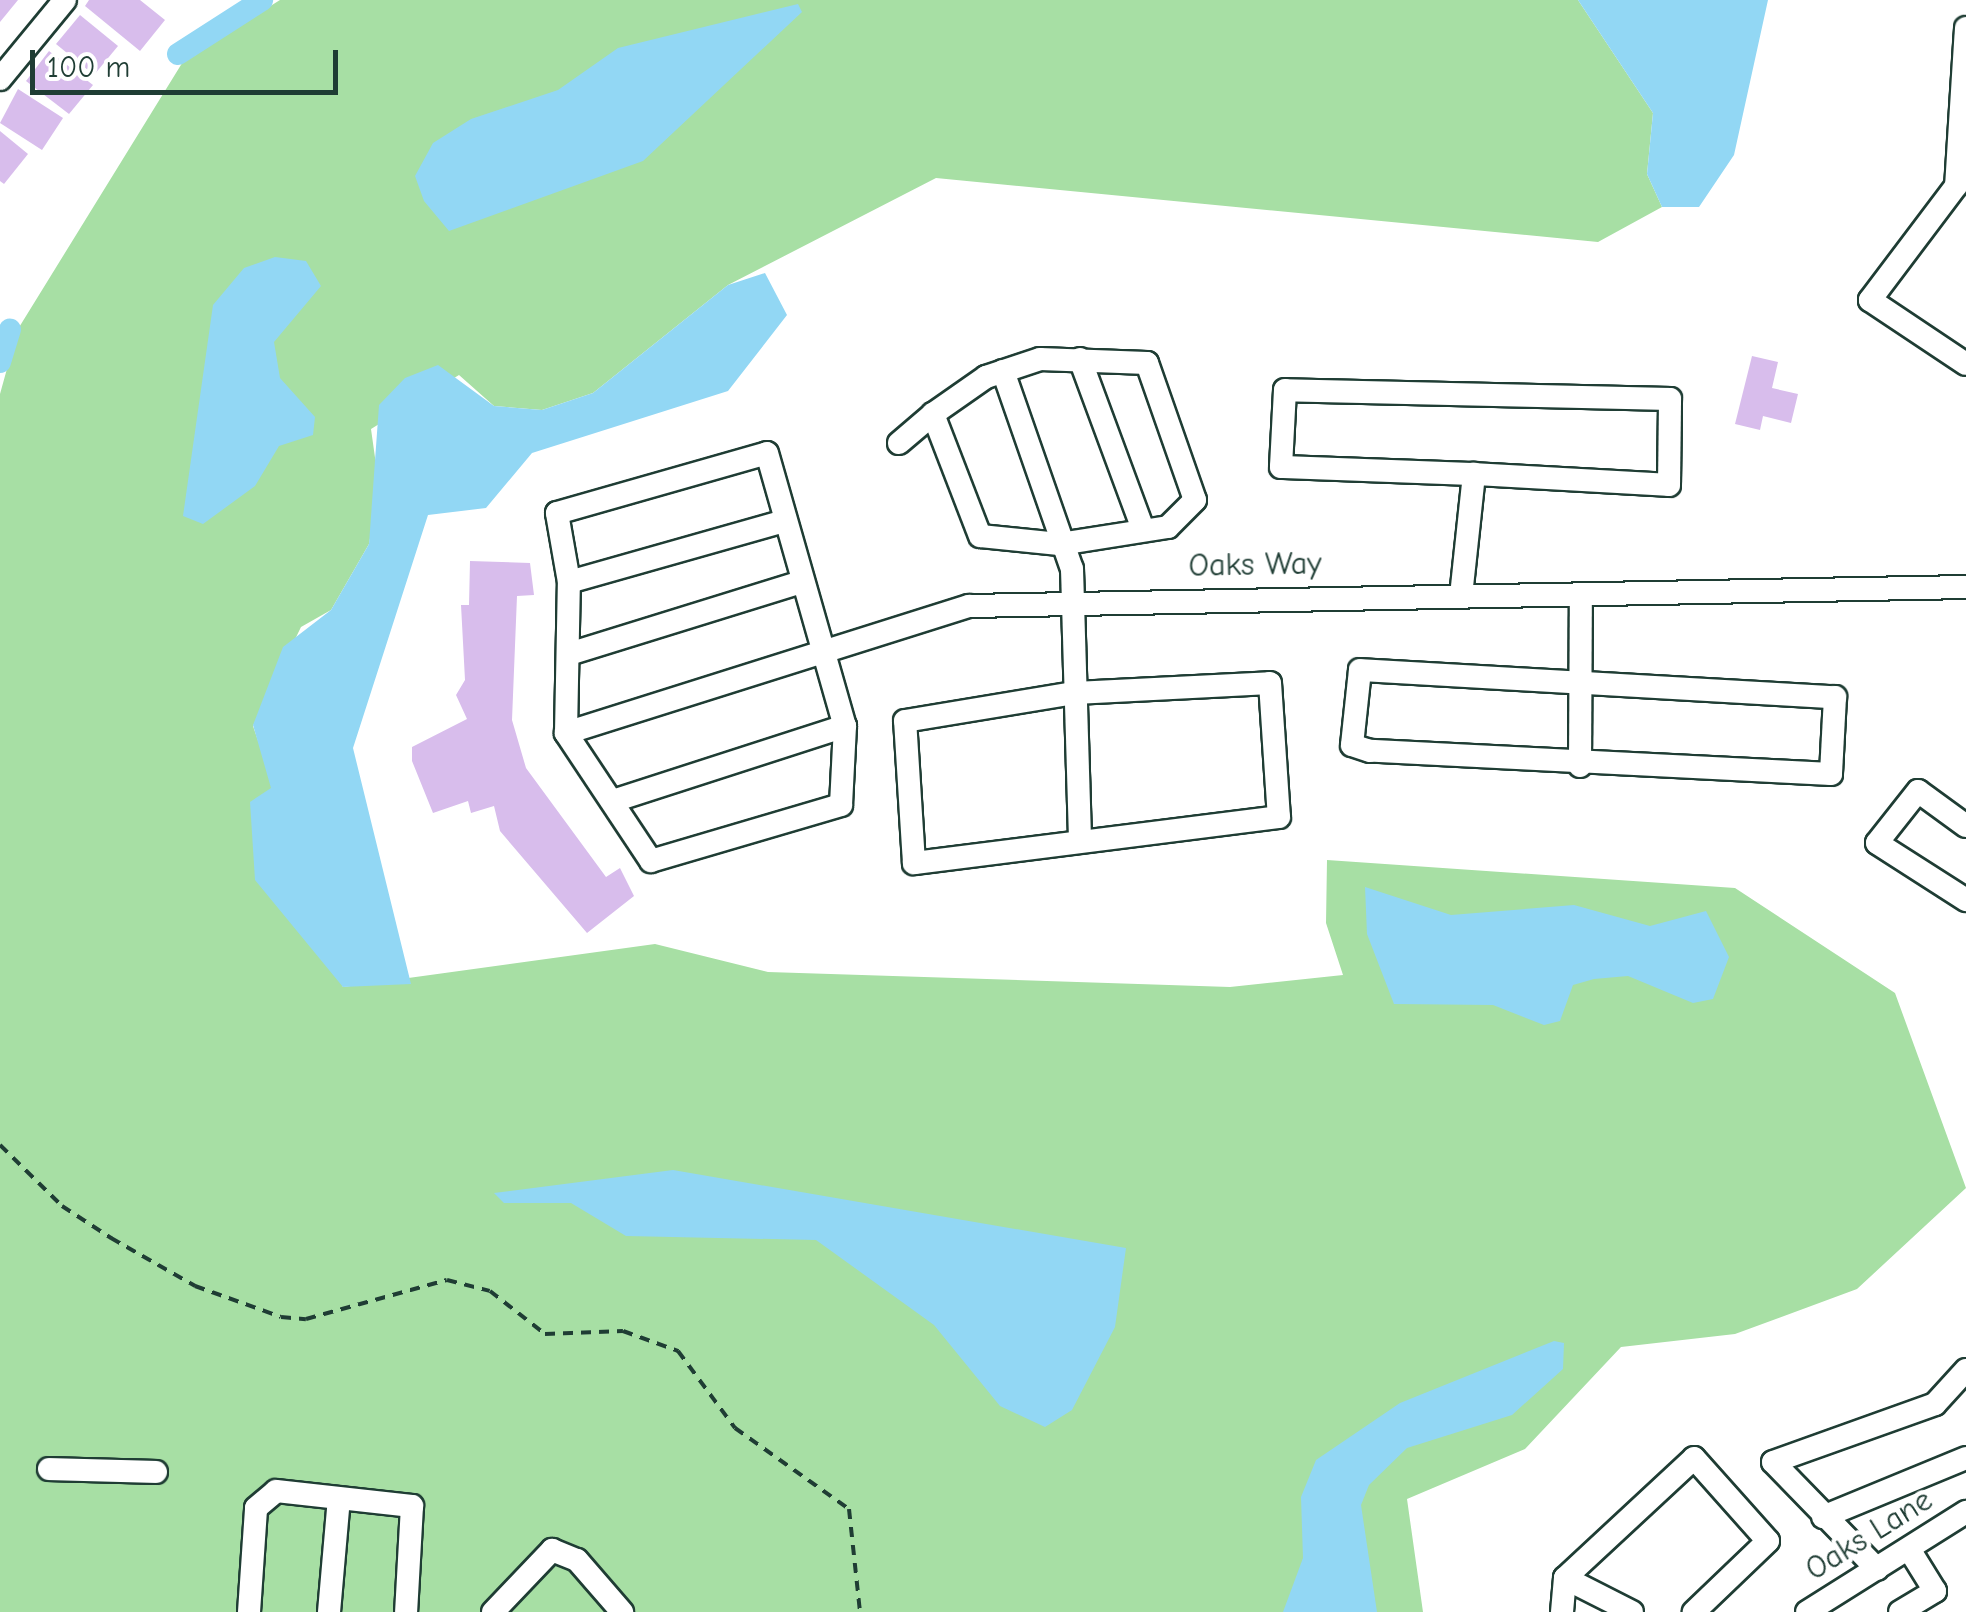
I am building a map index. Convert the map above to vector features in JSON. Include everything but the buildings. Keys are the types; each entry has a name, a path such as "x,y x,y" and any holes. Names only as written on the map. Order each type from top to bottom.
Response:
{"street":[{"path":"0,79 65,0"},
{"path":"1966,28 1961,190 1870,300 1966,364"},
{"path":"1080,359 1143,530"},
{"path":"899,443 933,414 1003,371 1080,359 1147,363 1188,469 1190,515 1143,530 1059,544 980,536 933,414"},
{"path":"1003,371 1059,544 1072,570 1068,600 1080,840"},
{"path":"1285,390 1670,399 1669,485 1474,474 1281,468 1285,390"},
{"path":"767,453 784,522 829,654 845,726 841,805 651,861 566,733 569,582 557,513 767,453"},
{"path":"1461,596 1474,474"},
{"path":"569,582 784,522"},
{"path":"1966,574 1966,587"},
{"path":"569,654 802,582"},
{"name":"Oaks Way","path":"566,733 829,654 969,606 1068,600 1966,587"},
{"path":"1580,766 1584,683 1581,594"},
{"path":"1360,670 1835,697 1832,774 1580,766 1352,744 1360,670"},
{"path":"1270,683 1278,817 1080,840 914,863 904,721 1075,693 1270,683"},
{"path":"613,800 845,726"},
{"path":"1966,826 1918,791 1877,843 1966,900"},
{"path":"1876,1569 1773,1462 1935,1404 1966,1370"},
{"path":"1562,1612 1566,1578 1694,1458 1768,1542 1694,1612"},
{"path":"1824,1517 1966,1458"},
{"path":"49,1469 156,1472"},
{"path":"250,1612 262,1495 412,1506 406,1612"},
{"path":"329,1612 339,1498"},
{"name":"Oaks Lane","path":"1807,1612 1966,1512"},
{"path":"1900,1612 1935,1591 1910,1549"},
{"path":"493,1612 552,1550 577,1560 621,1612"},
{"path":"1566,1578 1632,1612"}],"path":[{"path":"0,1144 62,1206 110,1238 195,1286 281,1317 306,1319 447,1280 490,1291 546,1334 622,1332 678,1352 735,1428 849,1509 860,1612"}],"green space":[{"path":"280,0 1578,0 1653,113 1647,174 1662,207 1598,242 936,178 728,285 593,393 542,410 494,406 459,375 371,429 379,486 369,544 331,610 301,627 253,726 343,987 655,944 768,972 1230,987 1343,975 1326,923 1327,860 1735,888 1895,993 1966,1188 1857,1289 1735,1334 1621,1347 1525,1449 1407,1499 1423,1612 0,1612 0,394 18,329 184,60"}],"water":[{"path":"1578,0 1768,0 1734,155 1699,207 1662,207 1647,174 1653,113"},
{"path":"798,4 802,12 643,161 449,231 424,201 415,176 433,143 471,119 558,90 618,48"},
{"path":"275,257 306,261 321,286 274,342 280,378 315,417 313,435 279,446 255,486 203,524 183,516 213,305 244,268"},
{"path":"765,273 787,315 728,391 532,453 486,508 428,515 353,748 411,984 343,987 255,880 250,802 271,788 253,725 283,647 331,610 369,544 379,405 405,378 438,365 494,406 542,410 593,393 728,285"},
{"path":"1365,887 1451,915 1574,905 1650,926 1706,911 1729,957 1713,999 1693,1003 1628,976 1594,979 1573,985 1560,1021 1544,1025 1493,1005 1394,1004 1367,934"},
{"path":"673,1170 1126,1248 1115,1327 1072,1410 1045,1427 1000,1406 934,1325 816,1240 626,1236 571,1203 504,1203 494,1193"},
{"path":"1554,1341 1564,1343 1563,1369 1512,1415 1407,1448 1369,1485 1361,1505 1377,1612 1283,1612 1303,1558 1301,1497 1316,1460 1400,1403"}],"waterway":[{"path":"178,54 262,0"},
{"path":"0,362 10,330"}]}
